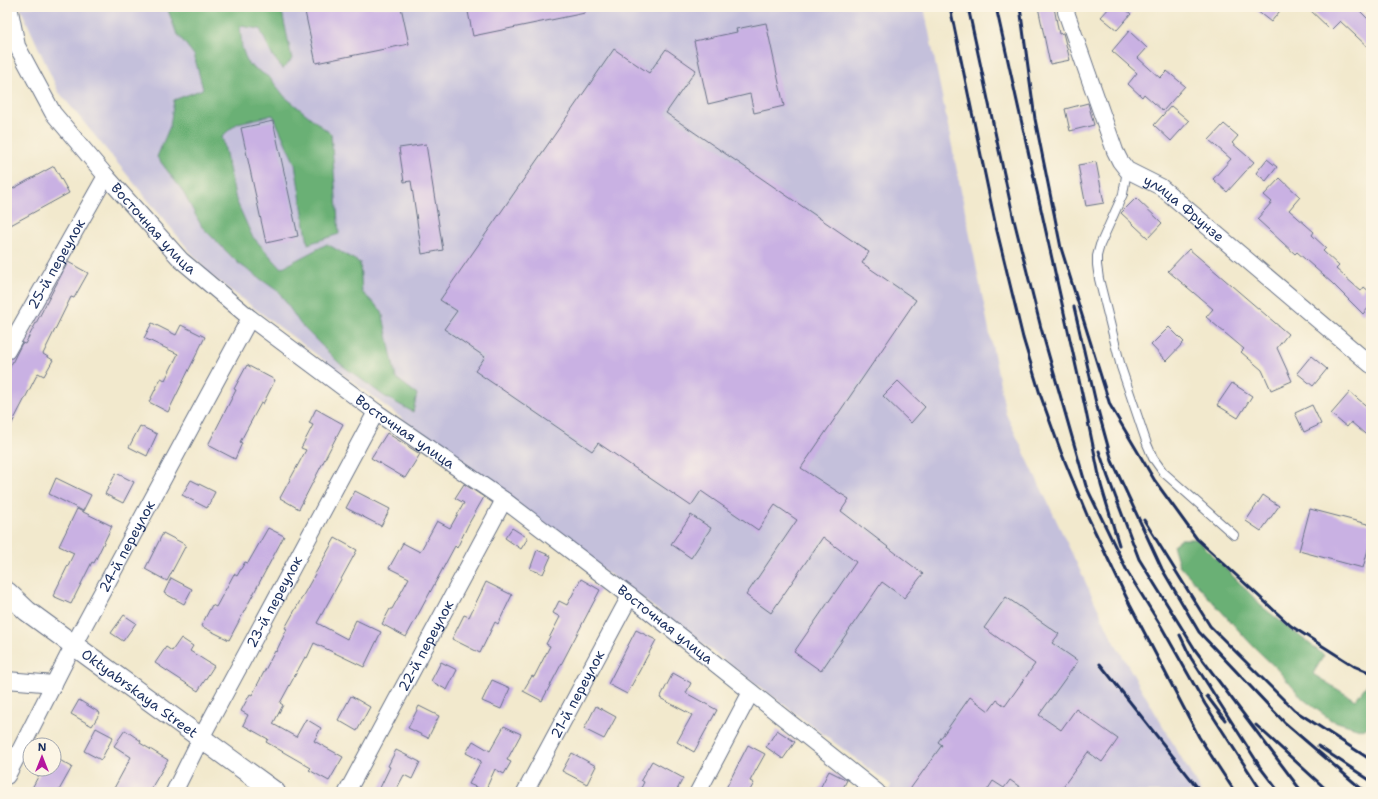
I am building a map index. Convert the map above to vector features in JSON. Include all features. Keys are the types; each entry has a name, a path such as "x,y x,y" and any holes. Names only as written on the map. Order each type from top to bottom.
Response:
{"street":[{"name":"Восточная улица","path":"7,7 10,11 17,46 52,113 181,260 250,318 376,412 504,500 630,596 877,792"},
{"name":"улица Фрунзе","path":"1066,7 1066,12 1115,151 1127,170 1161,187 1371,365"},
{"name":"25-й переулок","path":"7,352 106,176"},
{"name":"24-й переулок","path":"7,776 73,646 250,318"},
{"name":"23-й переулок","path":"174,792 201,738 376,412"},
{"name":"22-й переулок","path":"347,792 504,500"},
{"name":"Oktyabrskaya Street","path":"7,592 27,612 275,792"},
{"name":"21-й переулок","path":"525,792 630,596"},
{"path":"7,680 54,684"},
{"path":"698,792 751,692"}],"lane":[{"path":"1127,170 1124,194 1100,245 1097,256 1099,279 1121,367 1153,458 1163,472 1234,535"}],"shaded area":[{"path":"20,7 924,7 1006,414 1111,636 1201,792 888,792 891,785 209,274 58,91"}],"green space":[{"path":"167,7 281,7 292,59 283,69 272,55 260,29 240,26 242,48 248,64 270,78 285,97 331,134 339,234 308,244 295,164 273,115 238,123 222,136 236,200 252,236 281,268 327,244 360,263 362,292 382,311 396,378 417,394 413,412 384,396 339,363 301,325 279,292 238,263 202,227 182,190 157,157 170,126 174,100 203,89 194,55 176,32"},
{"path":"1181,539 1197,539 1265,609 1324,655 1313,674 1355,700 1371,679 1371,725 1363,730 1331,720 1303,699 1277,669 1253,646 1179,565 1173,545"}],"building":[{"path":"304,7 401,7 409,44 316,63"},
{"path":"467,7 584,7 585,13 473,36"},
{"path":"1038,7 1054,7 1059,34 1063,33 1070,60 1050,64"},
{"path":"1110,7 1123,7 1131,14 1117,30 1101,17"},
{"path":"1252,7 1283,7 1271,22"},
{"path":"1307,7 1356,7 1371,22 1371,50 1340,21 1331,30"},
{"path":"766,23 784,106 754,113 750,94 708,104 694,41 737,32 736,29"},
{"path":"1129,31 1147,48 1138,58 1160,78 1167,71 1185,86 1163,111 1144,94 1142,97 1128,84 1137,73 1112,51"},
{"path":"614,49 649,73 666,49 696,70 666,113 869,252 862,263 916,300 801,468 849,499 841,511 923,574 904,598 882,582 821,671 794,652 856,562 823,537 771,613 746,595 797,520 775,505 758,530 701,491 691,506 598,443 592,451 475,371 485,357 444,329 457,311 440,300"},
{"path":"1088,103 1094,125 1070,131 1065,109"},
{"path":"1171,106 1189,121 1171,141 1154,125"},
{"path":"273,121 298,236 266,243 241,128"},
{"path":"1224,124 1238,136 1232,143 1254,162 1227,192 1213,179 1231,159 1209,140"},
{"path":"426,144 443,250 422,254 411,181 404,182 399,148"},
{"path":"1267,159 1277,167 1266,181 1256,173"},
{"path":"1096,162 1104,203 1086,206 1078,165"},
{"path":"54,166 69,193 7,227 7,192"},
{"path":"1280,178 1300,197 1289,210 1314,232 1312,235 1326,248 1323,251 1339,266 1336,269 1361,291 1364,287 1371,293 1371,305 1363,314 1332,283 1297,252 1295,254 1257,219 1272,202 1264,195"},
{"path":"1136,198 1162,223 1148,238 1121,213"},
{"path":"1189,249 1288,334 1277,348 1292,381 1271,390 1262,370 1241,352 1244,349 1206,317 1213,309 1168,271"},
{"path":"68,262 88,273 74,298 71,297 43,354 53,360 44,376 38,373 7,433 7,373 22,343 25,344"},
{"path":"152,323 176,335 181,325 205,337 168,412 149,402 161,378 165,380 178,354 144,338"},
{"path":"1169,327 1184,342 1166,361 1151,345"},
{"path":"1311,356 1327,369 1313,386 1297,373"},
{"path":"247,365 275,380 263,404 261,403 240,442 242,443 235,459 208,445"},
{"path":"898,381 925,407 911,423 883,396"},
{"path":"1232,383 1252,396 1238,418 1217,405"},
{"path":"1350,392 1371,410 1371,439 1351,422 1347,427 1331,414"},
{"path":"1312,405 1321,424 1304,432 1295,413"},
{"path":"316,409 343,424 299,509 280,498 306,450 301,448 313,425 309,423"},
{"path":"140,426 157,434 147,456 129,447"},
{"path":"387,433 420,454 405,478 371,458"},
{"path":"116,473 134,482 123,503 105,494"},
{"path":"56,478 91,495 83,511 49,494"},
{"path":"191,480 215,492 207,508 182,495"},
{"path":"464,484 484,497 457,548 455,546 406,637 382,624 409,578 389,568 403,543 420,552 437,521 450,528 464,503 455,498"},
{"path":"355,491 390,509 381,526 346,508"},
{"path":"1263,495 1279,506 1261,531 1246,521"},
{"path":"77,509 112,526 94,563 92,562 71,604 53,596 74,553 59,546"},
{"path":"1310,509 1371,525 1371,538 1363,568 1299,551"},
{"path":"691,515 711,528 691,558 671,544"},
{"path":"268,528 284,536 229,640 201,626 212,605 216,607 234,574 237,576 245,562 248,563"},
{"path":"512,528 528,538 521,549 505,538"},
{"path":"163,533 186,545 167,581 145,569"},
{"path":"335,538 357,550 317,623 347,639 356,620 381,632 364,667 314,643 307,658 305,657 280,703 283,705 273,724 296,737 306,719 321,728 314,741 343,757 329,781 309,770 311,768 266,742 268,739 243,725 248,715 241,711 250,694 252,695 275,651 276,652 287,629 285,628"},
{"path":"537,550 551,556 543,574 530,569"},
{"path":"171,578 192,589 184,604 164,593"},
{"path":"581,579 600,590 542,701 523,691 532,676 534,677 550,646 546,644 560,617 553,613 559,601 567,605"},
{"path":"486,582 512,595 498,624 495,622 480,653 452,639 464,615 469,617"},
{"path":"1006,597 1059,634 1052,643 1078,661 1039,715 1061,730 1076,709 1118,739 1102,762 1088,752 1059,792 1027,792 1010,780 1004,788 993,781 986,792 908,792 942,745 938,742 970,697 989,711 997,700 1005,706 1035,664 984,628"},
{"path":"124,615 136,623 123,641 111,633"},
{"path":"636,630 656,640 627,694 608,684"},
{"path":"181,638 193,646 190,651 214,666 198,691 155,663 166,647 172,651"},
{"path":"441,662 457,670 447,690 431,681"},
{"path":"673,673 691,683 686,693 717,710 694,752 677,742 692,715 660,698"},
{"path":"492,680 510,688 501,709 482,701"},
{"path":"351,696 370,707 357,731 338,720"},
{"path":"79,700 100,713 92,726 71,714"},
{"path":"419,706 439,716 428,738 408,728"},
{"path":"596,706 616,717 604,739 584,729"},
{"path":"504,726 521,734 507,760 511,762 504,774 495,769 485,791 469,784 481,761 466,753 473,741 490,751"},
{"path":"96,728 113,737 101,760 84,751"},
{"path":"125,730 141,741 140,743 168,760 149,792 112,792 131,757 114,746"},
{"path":"777,730 795,742 783,759 766,747"},
{"path":"748,745 765,754 750,781 754,783 749,792 724,792"},
{"path":"396,750 420,762 412,779 404,775 395,792 378,792 390,767 388,766"},
{"path":"572,753 596,766 587,784 562,771"},
{"path":"62,761 72,767 58,792 30,792 38,777 62,777"},
{"path":"652,761 683,778 676,792 639,792 644,782 641,780"},
{"path":"829,771 847,780 841,792 818,792"}],"railway":[{"path":"950,7 996,227 1023,338 1040,394 1061,452 1087,515 1130,605 1199,737 1235,792"},
{"path":"968,7 1014,220 1041,328 1086,486 1127,571 1161,626 1205,704 1262,792"},
{"path":"996,7 1101,485 1119,545"},
{"path":"1020,7 1035,119 1061,248 1110,405 1155,481 1197,539 1291,626 1354,666 1371,673"},
{"path":"1074,307 1096,403 1112,461 1162,569 1199,632 1285,723 1365,792"},
{"path":"1099,451 1139,559 1196,651 1302,792"},
{"path":"1144,520 1210,626 1294,710 1371,760"},
{"path":"1180,635 1191,658 1259,765"},
{"path":"1100,664 1201,792"},
{"path":"1207,696 1225,720"},
{"path":"1256,725 1329,792"},
{"path":"1318,746 1371,781"},
{"path":"1256,762 1279,792"}]}
